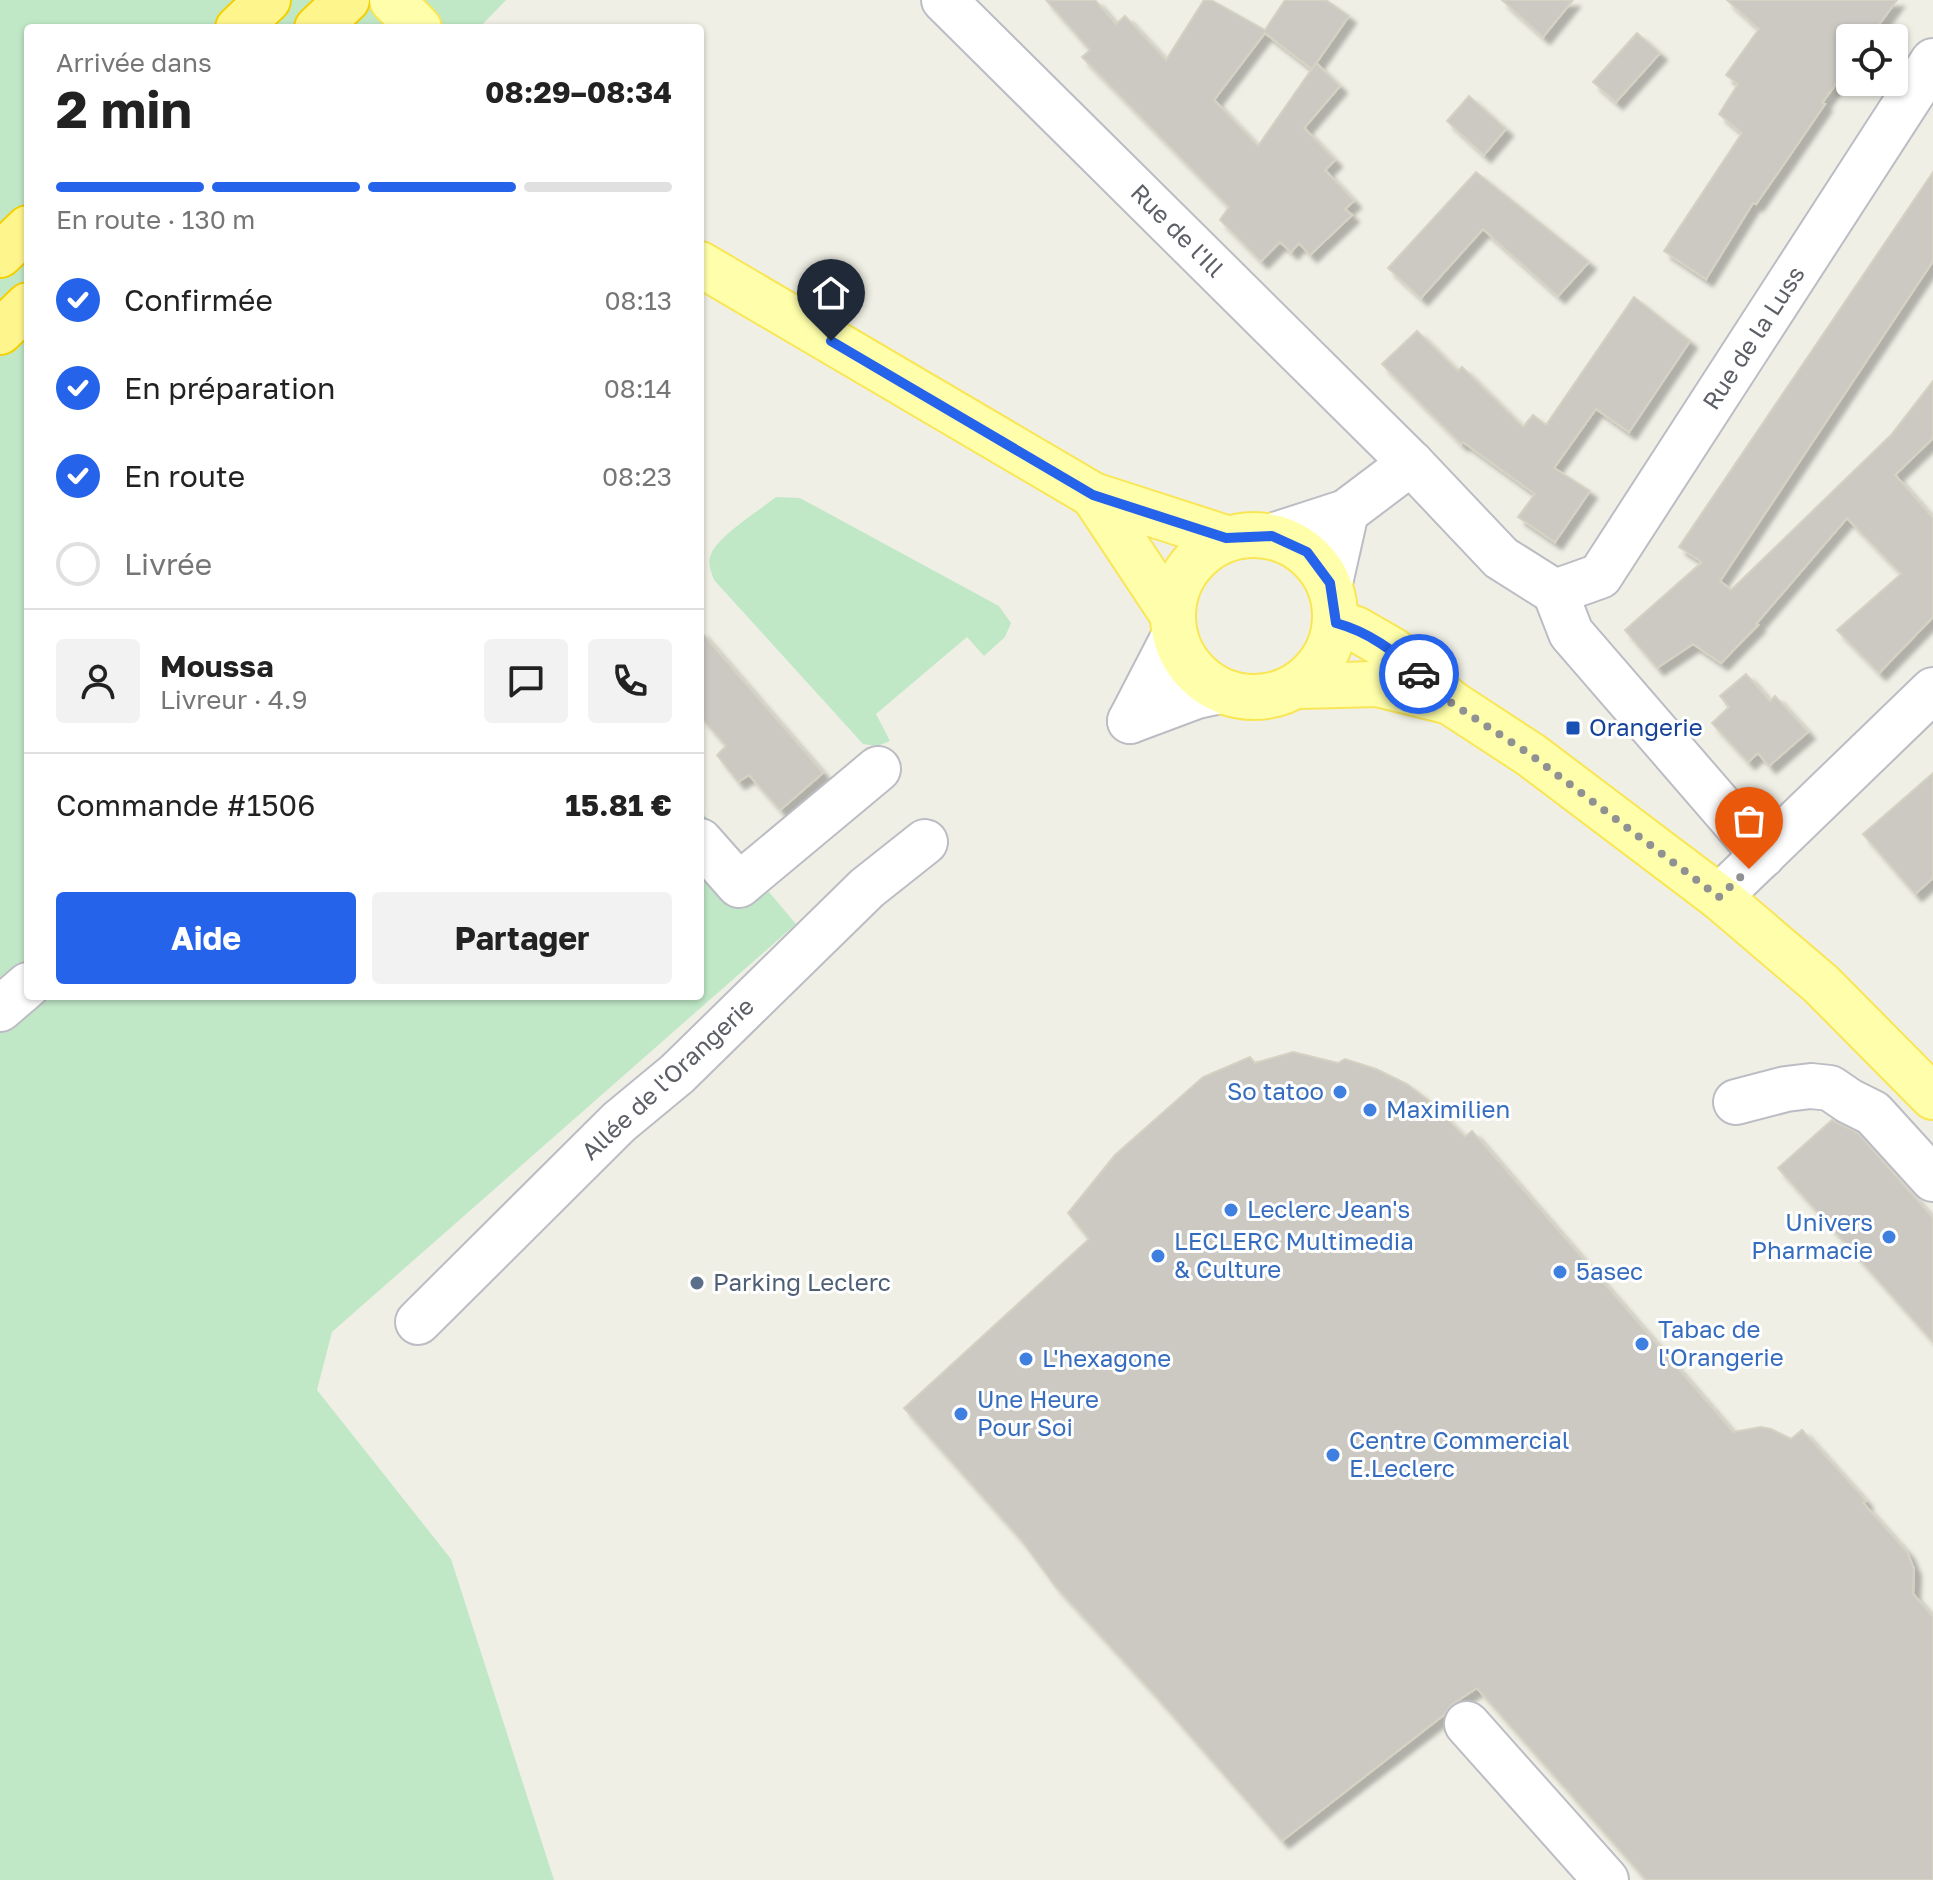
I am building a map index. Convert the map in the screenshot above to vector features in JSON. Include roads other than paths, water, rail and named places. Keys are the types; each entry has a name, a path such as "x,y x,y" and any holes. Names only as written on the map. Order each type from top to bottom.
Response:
{"highway":[{"path":"242,24 268,0"},
{"path":"321,24 347,0"},
{"path":"0,255 24,232"},
{"path":"0,332 24,309"}],"main road":[{"path":"392,0 415,24"},
{"path":"704,266 1093,495 1226,538 1272,536 1307,552 1333,603 1356,629 1394,651 1450,702 1531,755 1719,897 1821,984 1933,1097"},
{"path":"1093,495 1173,625 1191,668 1220,691 1260,699 1299,686 1377,684 1450,702"},
{"path":"1173,625 1187,568 1226,538"},
{"path":"1299,686 1325,659 1333,603"}],"street":[{"name":"Rue de l'Ill","path":"944,0 1411,463 1501,558 1555,592"},
{"name":"Rue de la Luss","path":"1555,592 1600,576 1933,61"},
{"path":"1272,536 1346,512 1411,463"},
{"path":"1333,603 1346,512"},
{"path":"1555,592 1571,633 1763,855"},
{"path":"1173,625 1130,721 1197,696 1220,691"},
{"path":"1719,897 1933,690"},
{"path":"704,846 739,885 878,769"},
{"name":"Allée de l'Orangerie","path":"418,1322 619,1122 677,1074 867,888 925,842"},
{"path":"0,1009 24,988"},
{"path":"1736,1102 1786,1089 1811,1086 1830,1088 1873,1113 1933,1179"},
{"path":"1467,1724 1606,1880"}],"place":[{"name":"Orangerie","path":"1573,728"},
{"name":"So tatoo","path":"1340,1092"},
{"name":"Maximilien","path":"1370,1110"},
{"name":"Leclerc Jean's","path":"1231,1210"},
{"name":"Univers Pharmacie","path":"1889,1237"},
{"name":"LECLERC Multimedia & Culture","path":"1158,1256"},
{"name":"5asec","path":"1560,1272"},
{"name":"Parking Leclerc","path":"697,1283"},
{"name":"Tabac de l'Orangerie","path":"1642,1344"},
{"name":"L'hexagone","path":"1026,1359"},
{"name":"Une Heure Pour Soi","path":"961,1414"},
{"name":"Centre Commercial E.Leclerc","path":"1333,1455"}]}
